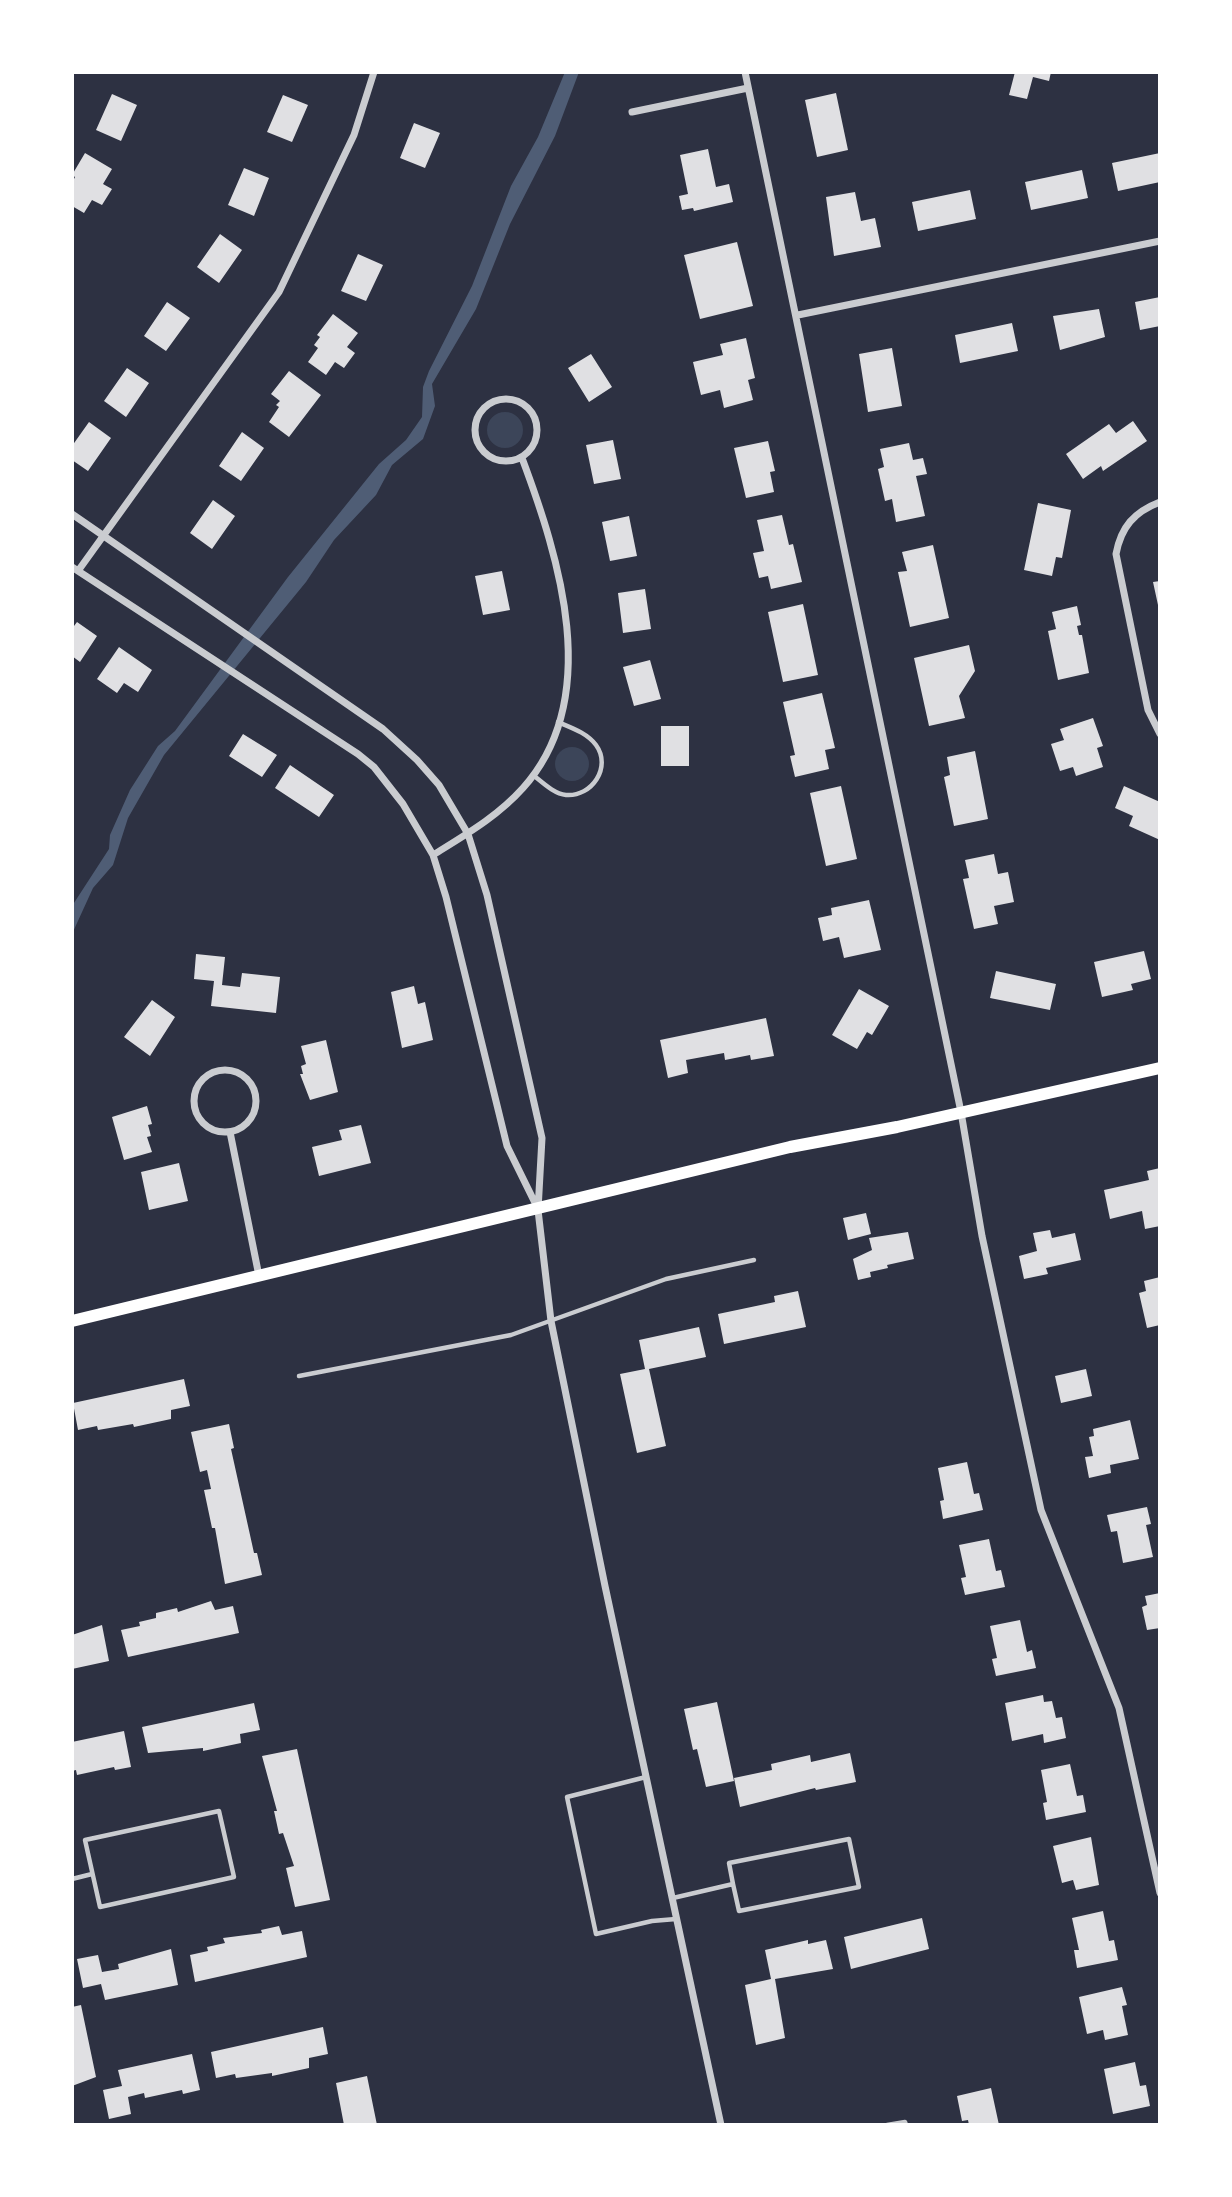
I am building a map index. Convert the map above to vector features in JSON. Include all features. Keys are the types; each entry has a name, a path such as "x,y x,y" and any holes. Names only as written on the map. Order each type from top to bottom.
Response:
{"main road":[{"path":"72,1321 790,1147 1160,1068"}],"street":[{"path":"374,72 354,135 279,292 104,535 75,569 211,656 374,768 416,821 433,855 446,897 507,1146 538,1210"},
{"path":"745,72 798,315 961,1112 982,1236 1041,1510 1119,1709 1160,1893"},
{"path":"632,112 748,88"},
{"path":"798,315 1160,241"},
{"path":"503,398 515,400 534,415 538,426 537,439 531,450 522,458 498,460 486,455 478,445 476,421 491,402 503,398"},
{"path":"433,855 493,817 533,775 558,722 564,696 569,632 560,577 542,510 522,458"},
{"path":"1160,502 1134,516 1118,540 1116,554 1148,710 1160,734"},
{"path":"72,514 233,628 383,729 417,760 439,785 468,834 487,895 542,1138 538,1210 551,1321 722,2125"},
{"path":"220,1070 243,1076 256,1096 250,1119 230,1132 207,1126 199,1117 195,1106 195,1094 200,1083 220,1070"},
{"path":"230,1132 260,1276"}],"lane":[{"path":"533,775 564,795 579,793 590,787 599,775 603,763 594,743 558,722"},
{"path":"299,1376 511,1335 666,1279 754,1260"},
{"path":"646,1777 567,1797 596,1934 652,1921 677,1919"},
{"path":"219,1811 234,1877 100,1907 92,1874 85,1840 219,1811"},
{"path":"849,1839 859,1887 739,1911 733,1884 729,1863 849,1839"},
{"path":"72,1878 92,1874"},
{"path":"672,1899 733,1884"},
{"path":"887,2125 905,2122 906,2125"}],"shaded area":[{"path":"565,72 579,72 555,136 510,224 476,309 432,384 435,406 423,439 392,465 376,495 334,540 306,582 164,755 128,818 113,865 93,888 72,934 72,906 109,849 110,835 130,790 158,746 175,731 288,577 379,464 406,440 422,417 423,387 429,371 472,286 511,186 538,137"},
{"path":"505,412 518,417 523,430 518,443 505,448 492,443 487,430 492,417"},
{"path":"572,747 584,752 589,764 584,776 572,781 560,776 555,764 560,752"}],"building":[{"path":"1015,72 1051,72 1049,81 1033,77 1027,99 1009,95"},
{"path":"836,93 848,150 817,157 805,100"},
{"path":"112,94 137,105 121,141 96,130"},
{"path":"283,95 308,105 292,142 267,132"},
{"path":"414,123 440,133 425,168 400,158"},
{"path":"708,149 716,187 729,184 733,202 694,211 693,208 682,210 679,196 688,194 680,155"},
{"path":"85,153 112,169 103,184 112,189 102,205 92,200 84,213 72,206 72,183 75,177 72,175"},
{"path":"1160,153 1160,182 1118,191 1112,163"},
{"path":"244,168 269,178 254,216 228,205"},
{"path":"1082,170 1088,198 1031,210 1025,182"},
{"path":"970,190 976,219 918,231 912,202"},
{"path":"855,192 861,221 875,218 881,247 834,256 826,197"},
{"path":"220,234 242,250 219,283 197,267"},
{"path":"737,242 753,306 700,319 684,255"},
{"path":"358,254 383,265 366,301 341,291"},
{"path":"1160,297 1160,326 1140,330 1135,302"},
{"path":"167,302 190,318 166,351 144,336"},
{"path":"1099,309 1105,337 1060,350 1053,316"},
{"path":"333,314 358,333 347,347 355,353 344,368 335,362 326,375 308,362 318,348 314,345 320,337 317,335"},
{"path":"1012,323 1018,351 960,363 955,335"},
{"path":"746,338 755,378 748,380 753,400 724,408 720,390 701,395 693,362 723,355 720,344"},
{"path":"892,348 902,406 868,412 859,354"},
{"path":"591,354 612,387 589,402 568,368"},
{"path":"127,368 149,383 126,417 104,401"},
{"path":"289,371 321,395 289,437 269,422 280,401 271,394"},
{"path":"1133,421 1147,441 1103,471 1101,466 1083,479 1066,454 1109,424 1116,433"},
{"path":"89,422 111,438 88,471 72,460 72,446"},
{"path":"242,432 264,448 241,481 219,466"},
{"path":"613,440 621,479 594,484 586,445"},
{"path":"768,441 775,471 770,472 774,492 746,498 734,448"},
{"path":"909,443 913,460 923,458 927,474 916,476 925,516 896,522 892,499 885,501 878,469 884,467 880,449"},
{"path":"213,500 235,516 212,549 190,533"},
{"path":"1038,503 1071,510 1062,558 1056,557 1052,576 1024,570"},
{"path":"782,515 789,545 793,544 802,582 771,589 768,576 759,578 753,553 764,551 757,520"},
{"path":"629,516 637,556 610,561 602,522"},
{"path":"933,545 949,618 910,627 898,572 907,571 902,552"},
{"path":"502,571 510,610 483,615 475,576"},
{"path":"1160,581 1160,604 1158,605 1153,582"},
{"path":"645,589 651,629 623,633 618,593"},
{"path":"803,604 818,675 783,682 768,612"},
{"path":"1077,606 1081,625 1077,626 1079,635 1082,635 1089,673 1058,680 1048,631 1056,629 1052,612"},
{"path":"77,622 97,636 80,662 72,656 72,624 74,626"},
{"path":"969,645 975,671 959,696 965,718 929,726 914,658"},
{"path":"119,647 152,670 138,692 124,683 117,693 97,679"},
{"path":"650,660 661,699 634,706 623,667"},
{"path":"822,693 835,748 825,750 829,769 795,777 790,756 795,755 783,702"},
{"path":"1093,718 1103,746 1097,748 1103,767 1076,776 1073,767 1060,771 1051,744 1064,740 1060,729"},
{"path":"661,726 689,726 689,766 661,766"},
{"path":"243,734 277,755 262,777 229,756"},
{"path":"975,751 988,819 954,826 944,777 950,775 947,757"},
{"path":"290,765 334,795 319,817 275,788"},
{"path":"841,786 857,859 826,866 810,793"},
{"path":"1124,786 1160,802 1160,840 1129,826 1133,816 1115,808"},
{"path":"994,854 998,874 1008,872 1014,902 994,906 998,924 974,929 963,879 969,878 965,860"},
{"path":"869,900 881,950 844,958 839,937 823,941 818,918 832,915 831,908"},
{"path":"1144,951 1151,979 1131,984 1133,990 1102,997 1094,962"},
{"path":"196,954 225,957 222,985 240,987 242,973 280,977 276,1013 211,1006 214,981 194,979"},
{"path":"996,971 1056,984 1050,1010 990,998"},
{"path":"414,986 418,1004 425,1002 433,1040 402,1048 391,992"},
{"path":"859,989 889,1006 872,1035 867,1032 857,1049 832,1035"},
{"path":"152,1000 175,1017 150,1056 124,1037"},
{"path":"766,1018 774,1056 751,1060 750,1055 725,1060 724,1053 686,1060 688,1073 668,1078 660,1040"},
{"path":"326,1040 338,1092 310,1100 300,1074 303,1074 301,1066 306,1064 301,1046"},
{"path":"147,1106 152,1124 148,1125 151,1136 147,1137 152,1152 124,1160 112,1117"},
{"path":"361,1125 371,1163 319,1176 312,1147 342,1140 339,1130"},
{"path":"179,1163 188,1201 149,1210 141,1172"},
{"path":"1160,1168 1160,1226 1145,1229 1142,1211 1110,1219 1104,1190 1149,1180 1147,1171"},
{"path":"866,1213 871,1234 848,1240 843,1218"},
{"path":"1050,1230 1052,1238 1075,1233 1081,1260 1046,1268 1048,1274 1024,1279 1019,1256 1037,1251 1033,1233"},
{"path":"908,1232 914,1259 887,1265 888,1268 870,1272 871,1277 858,1280 853,1259 872,1250 869,1238"},
{"path":"1160,1277 1160,1325 1147,1328 1139,1293 1146,1291 1144,1281"},
{"path":"798,1291 806,1327 724,1344 718,1314 775,1302 774,1296"},
{"path":"699,1327 706,1357 649,1369 666,1446 637,1453 620,1374 645,1369 639,1340"},
{"path":"1086,1369 1092,1396 1061,1403 1055,1376"},
{"path":"184,1379 190,1406 171,1410 171,1419 134,1427 133,1424 98,1430 97,1426 78,1430 73,1403"},
{"path":"1130,1420 1139,1459 1110,1465 1111,1473 1089,1478 1085,1457 1093,1456 1089,1437 1094,1436 1093,1429"},
{"path":"229,1424 234,1448 231,1449 254,1553 257,1553 262,1575 225,1584 215,1528 212,1528 204,1490 211,1489 207,1470 200,1472 191,1432"},
{"path":"967,1462 974,1494 979,1493 983,1510 943,1519 940,1501 944,1500 938,1468"},
{"path":"1147,1507 1151,1524 1146,1525 1153,1557 1123,1563 1117,1531 1111,1532 1107,1515"},
{"path":"989,1539 996,1571 1001,1570 1005,1587 965,1595 961,1578 966,1577 959,1545"},
{"path":"1160,1593 1160,1628 1147,1630 1142,1607 1147,1605 1145,1596"},
{"path":"211,1601 215,1610 233,1606 239,1633 128,1657 121,1630 140,1626 139,1622 156,1618 156,1613 177,1608 178,1612"},
{"path":"1020,1620 1027,1652 1032,1650 1036,1668 996,1676 992,1659 997,1658 990,1626"},
{"path":"102,1625 109,1661 72,1669 72,1635"},
{"path":"1043,1695 1044,1702 1052,1701 1056,1718 1062,1717 1066,1738 1044,1743 1043,1734 1012,1741 1005,1703"},
{"path":"717,1702 734,1781 706,1787 697,1749 693,1750 684,1709"},
{"path":"254,1703 260,1730 240,1734 241,1743 203,1751 203,1748 148,1753 142,1727"},
{"path":"124,1731 131,1767 115,1770 114,1767 77,1775 76,1770 72,1771 72,1742"},
{"path":"297,1749 330,1900 295,1907 286,1868 294,1866 283,1833 279,1834 274,1811 277,1811 262,1756"},
{"path":"850,1753 856,1782 816,1790 815,1788 740,1807 734,1778 772,1770 771,1764 810,1755 811,1762"},
{"path":"1070,1764 1077,1796 1083,1795 1086,1812 1046,1820 1043,1803 1047,1802 1041,1770"},
{"path":"1091,1837 1099,1885 1076,1890 1073,1880 1062,1883 1053,1846"},
{"path":"1103,1911 1109,1941 1114,1940 1118,1960 1077,1968 1074,1950 1079,1950 1072,1918"},
{"path":"922,1918 929,1949 851,1969 844,1937"},
{"path":"279,1926 282,1935 302,1931 307,1957 195,1982 190,1955 225,1943 223,1938 262,1933 261,1930"},
{"path":"808,1940 808,1944 826,1940 833,1969 775,1979 785,2038 756,2045 745,1985 771,1979 765,1950"},
{"path":"171,1949 178,1985 105,2000 101,1984 83,1988 77,1959 98,1955 102,1972 119,1969 118,1964"},
{"path":"1122,1987 1127,2005 1122,2006 1128,2035 1105,2040 1103,2030 1087,2034 1079,1997"},
{"path":"81,2005 96,2077 72,2086 72,2007"},
{"path":"323,2027 328,2054 309,2058 309,2068 272,2076 272,2073 236,2078 235,2074 216,2078 211,2052"},
{"path":"192,2054 200,2090 183,2094 182,2090 145,2098 144,2093 128,2097 131,2114 109,2119 103,2090 122,2086 118,2070"},
{"path":"1135,2062 1140,2086 1146,2085 1150,2106 1113,2114 1104,2069"},
{"path":"367,2076 377,2125 344,2125 336,2083"},
{"path":"991,2088 999,2125 969,2125 968,2120 962,2121 957,2096"}]}
